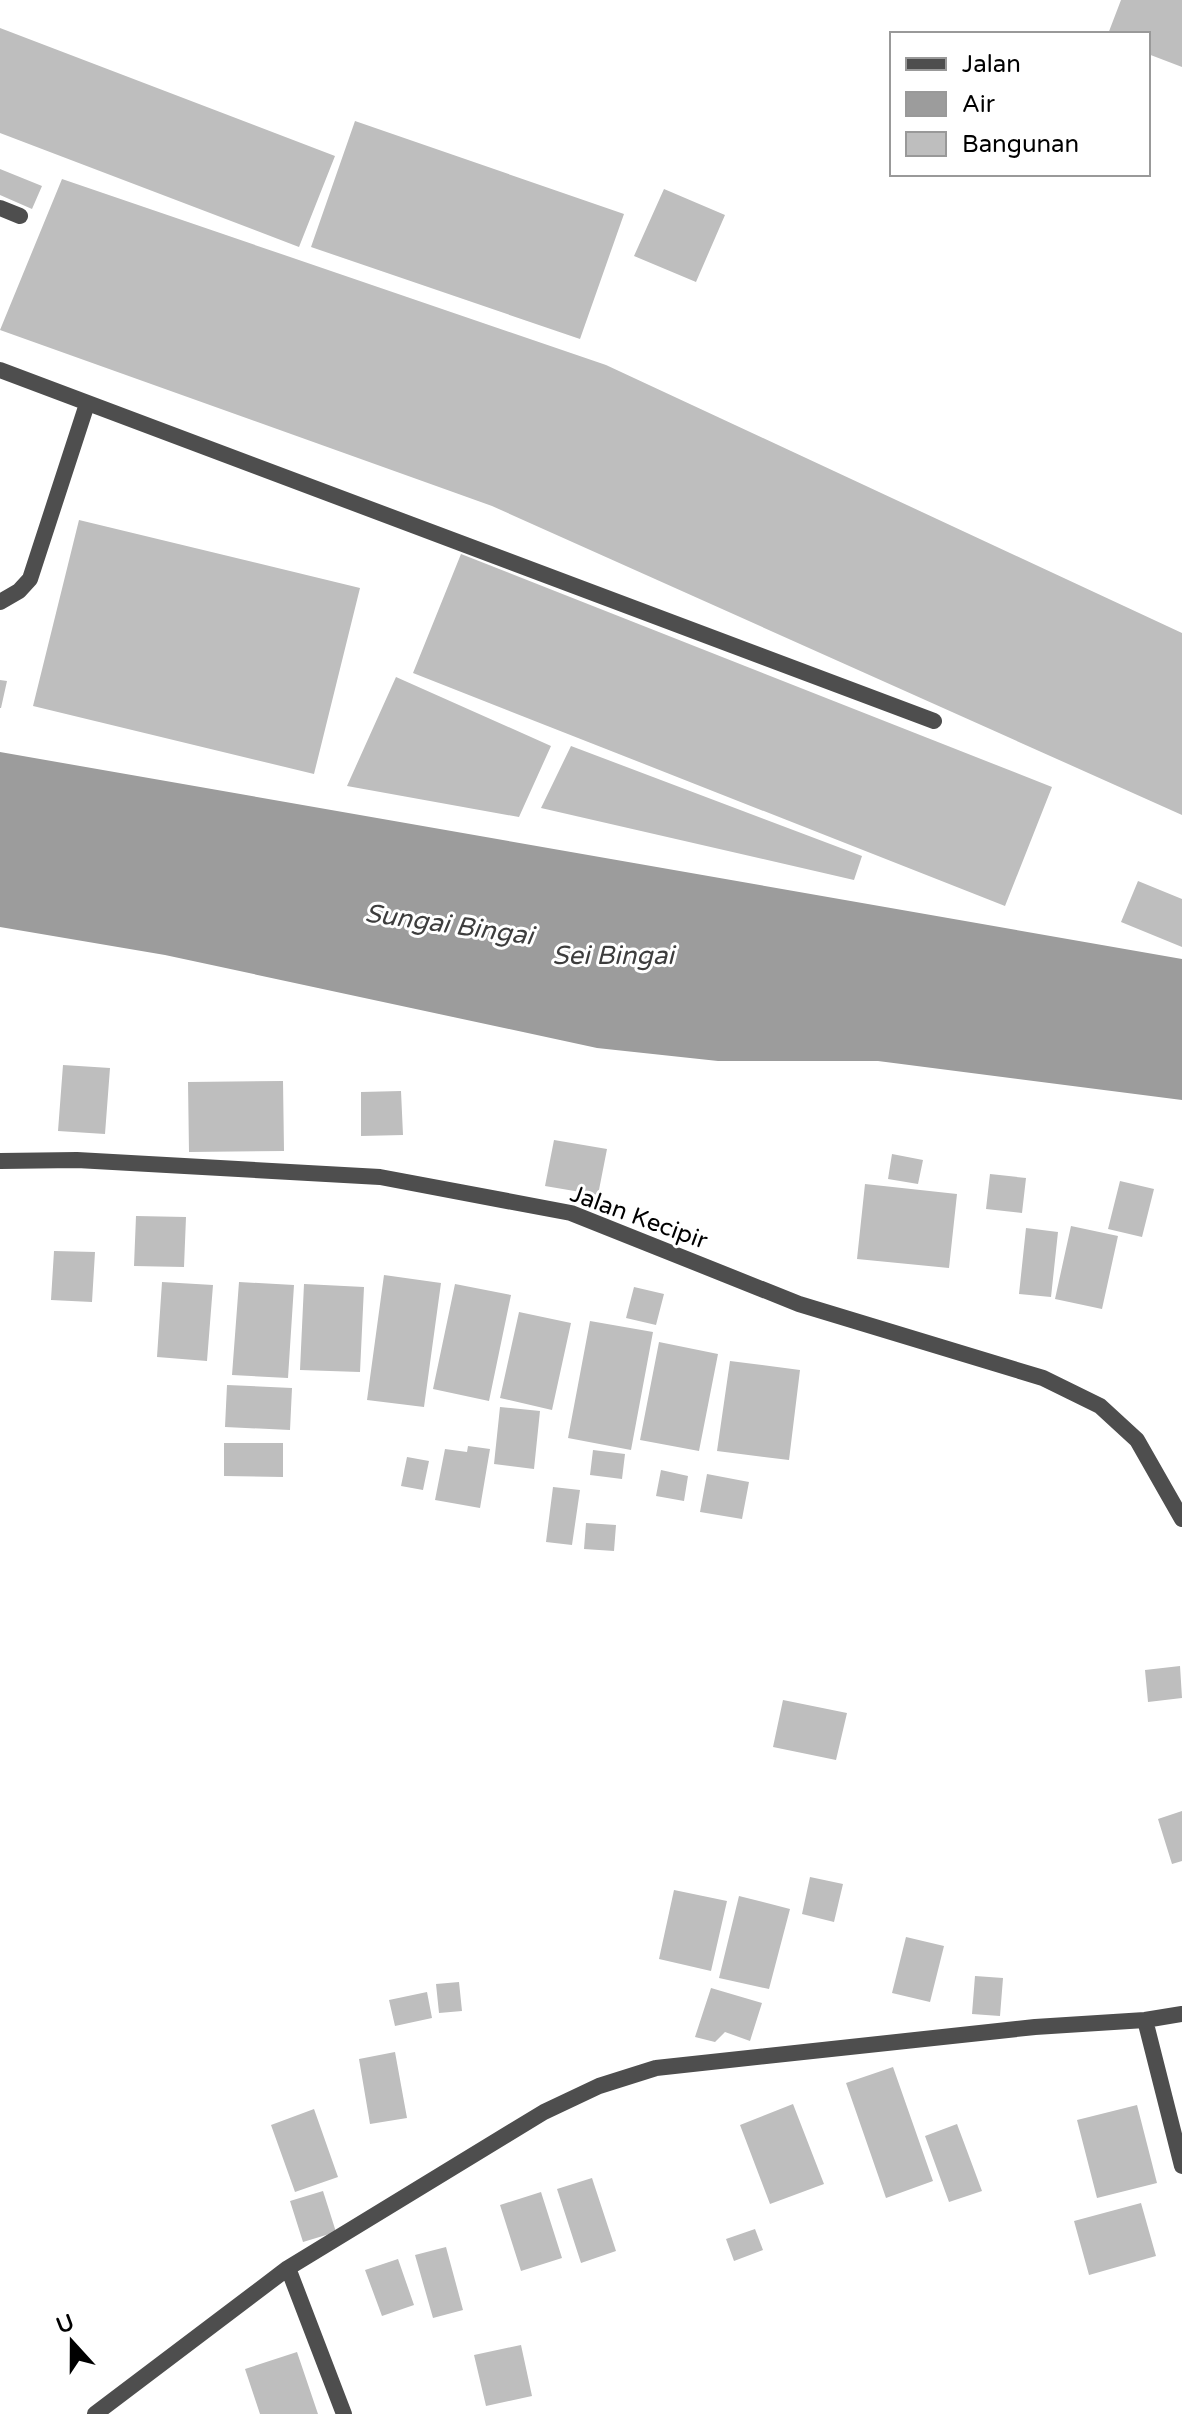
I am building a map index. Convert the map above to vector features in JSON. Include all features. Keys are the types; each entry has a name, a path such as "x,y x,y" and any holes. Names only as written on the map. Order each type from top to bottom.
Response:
{"street":[{"path":"0,208 20,216"},
{"path":"0,370 934,721"},
{"path":"0,602 19,591 30,579 87,404"},
{"name":"Jalan Kecipir","path":"0,1161 77,1160 380,1177 571,1213 799,1304 1043,1378 1100,1406 1137,1440 1182,1519"},
{"path":"95,2414 288,2268 544,2112 599,2086 656,2068 1182,2014"},
{"path":"1145,2020 1182,2166"},
{"path":"288,2268 344,2414"}],"water":[{"name":"Sei Bingai","path":"0,752 1182,959 1182,1100 878,1061 718,1061 597,1048 165,955 0,927"}],"building":[{"path":"1121,0 1182,0 1182,67 1150,55 1150,32 1109,32"},
{"path":"0,28 335,156 299,247 0,133"},
{"path":"355,121 624,214 580,339 311,247"},
{"path":"0,169 42,186 32,209 0,195"},
{"path":"62,179 606,365 1182,633 1182,815 492,506 0,330"},
{"path":"664,189 725,215 696,282 634,256"},
{"path":"79,520 360,588 314,774 33,706"},
{"path":"461,554 1052,787 1005,906 413,673"},
{"path":"396,677 551,746 519,817 347,786"},
{"path":"0,680 7,681 1,708 0,708"},
{"path":"571,746 862,856 854,880 541,808"},
{"path":"1138,881 1182,899 1182,947 1121,922"},
{"path":"63,1065 110,1068 105,1134 58,1131"},
{"path":"283,1081 284,1151 189,1152 188,1082"},
{"path":"401,1091 403,1135 361,1136 361,1092"},
{"path":"554,1140 607,1149 598,1195 545,1186"},
{"path":"892,1154 923,1160 918,1184 888,1179"},
{"path":"990,1174 1026,1178 1022,1213 986,1209"},
{"path":"1120,1181 1154,1189 1142,1237 1108,1229"},
{"path":"865,1184 957,1194 949,1268 857,1259"},
{"path":"136,1216 186,1217 184,1267 134,1266"},
{"path":"1071,1226 1118,1236 1102,1309 1055,1299"},
{"path":"1026,1228 1058,1232 1051,1297 1019,1294"},
{"path":"54,1251 95,1252 92,1302 51,1300"},
{"path":"384,1275 441,1283 424,1407 367,1400"},
{"path":"162,1282 213,1285 207,1361 157,1357"},
{"path":"239,1282 294,1285 288,1378 232,1375"},
{"path":"304,1284 364,1287 360,1372 300,1370"},
{"path":"455,1284 511,1295 489,1401 433,1389"},
{"path":"634,1287 664,1294 656,1325 626,1318"},
{"path":"519,1312 571,1323 552,1410 500,1398"},
{"path":"590,1321 653,1332 631,1450 568,1438"},
{"path":"659,1342 718,1354 699,1451 640,1440"},
{"path":"730,1361 800,1370 789,1460 717,1451"},
{"path":"227,1385 292,1388 290,1430 225,1427"},
{"path":"500,1407 540,1411 534,1469 494,1464"},
{"path":"224,1443 283,1443 283,1477 224,1476"},
{"path":"468,1446 490,1449 480,1508 435,1500 445,1449 467,1452"},
{"path":"593,1450 625,1454 622,1479 590,1475"},
{"path":"407,1457 429,1461 423,1490 401,1486"},
{"path":"661,1470 688,1476 684,1501 656,1496"},
{"path":"707,1474 749,1482 742,1519 700,1512"},
{"path":"553,1487 580,1490 572,1545 546,1542"},
{"path":"586,1523 616,1525 614,1551 584,1549"},
{"path":"1180,1666 1182,1698 1148,1702 1145,1670"},
{"path":"783,1700 847,1713 836,1760 773,1747"},
{"path":"1182,1811 1182,1861 1172,1864 1158,1819"},
{"path":"810,1877 843,1884 834,1922 802,1914"},
{"path":"674,1890 727,1901 711,1971 659,1959"},
{"path":"739,1896 790,1909 769,1989 719,1978"},
{"path":"906,1937 944,1946 930,2002 892,1993"},
{"path":"975,1976 1003,1978 1000,2016 972,2014"},
{"path":"459,1982 462,2011 439,2013 436,1984"},
{"path":"711,1988 762,2003 750,2041 725,2032 715,2042 695,2037"},
{"path":"427,1992 432,2018 395,2026 389,2000"},
{"path":"395,2052 407,2118 370,2124 359,2059"},
{"path":"893,2067 933,2181 886,2198 846,2083"},
{"path":"793,2104 824,2184 770,2204 740,2125"},
{"path":"1137,2105 1157,2183 1097,2198 1077,2120"},
{"path":"314,2109 338,2177 295,2192 271,2125"},
{"path":"957,2124 982,2191 949,2202 925,2136"},
{"path":"592,2178 616,2251 581,2263 557,2189"},
{"path":"323,2191 336,2232 303,2242 290,2201"},
{"path":"541,2192 562,2258 521,2271 500,2205"},
{"path":"1141,2203 1156,2256 1089,2275 1074,2221"},
{"path":"755,2229 763,2250 734,2261 726,2239"},
{"path":"446,2247 463,2310 433,2318 415,2255"},
{"path":"398,2259 414,2305 382,2316 365,2270"},
{"path":"521,2345 532,2396 486,2406 474,2355"},
{"path":"297,2352 318,2414 260,2414 245,2369"}],"water label":[{"name":"Sungai Bingai","path":"449,924"}]}
